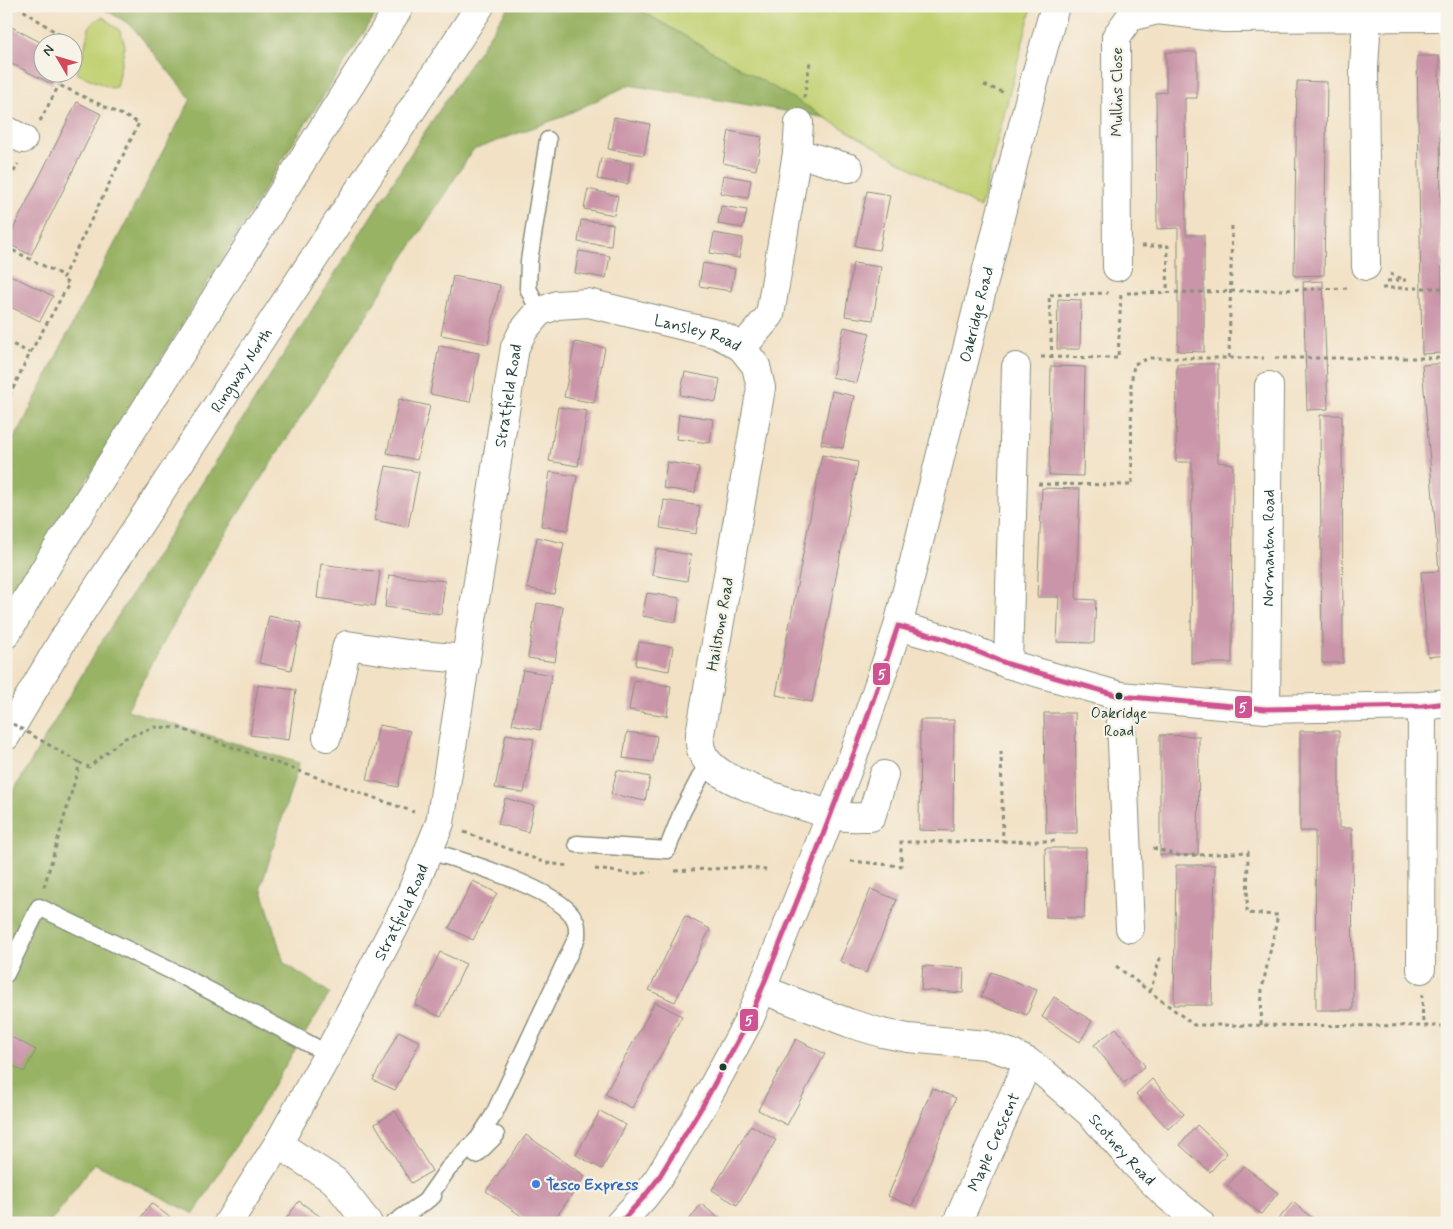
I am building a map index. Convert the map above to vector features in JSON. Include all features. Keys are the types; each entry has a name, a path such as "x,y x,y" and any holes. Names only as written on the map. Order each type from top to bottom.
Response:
{"main road":[{"path":"6,634 400,6"},
{"name":"Ringway North","path":"6,736 63,640 480,6"},
{"name":"Oakridge Road","path":"620,1223 658,1179 703,1105 750,1018 810,869 834,815 898,626 1030,97 1055,6"},
{"name":"Mullins Close","path":"1114,280 1116,37 1130,17 1158,10 1367,17 1447,17"},
{"path":"1365,280 1364,68 1367,17"},
{"name":"Lansley Road","path":"539,312 557,305 588,303 717,334 742,348 770,315 800,123"},
{"path":"796,153 849,168"},
{"name":"Stratfield Road","path":"228,1223 278,1144 328,1054 407,903 440,823 515,347 522,330 539,312"},
{"name":"Hailstone Road","path":"708,762 699,744 700,734 761,388 756,366 742,348"},
{"path":"1008,664 1013,483 1025,362"},
{"name":"Normanton Road","path":"1266,709 1269,386"},
{"path":"898,626 945,639 1008,664 1120,696 1266,709 1434,705 1421,969"},
{"path":"327,737 347,645 407,654 466,659"},
{"path":"1120,696 1130,928"},
{"path":"708,762 726,776 759,792 834,815 871,817 884,775"},
{"name":"Scotney Road","path":"762,989 849,1023 908,1038 986,1045 1010,1053 1028,1062 1044,1073 1091,1114 1136,1165 1159,1188 1200,1223"},
{"name":"Maple Crescent","path":"957,1223 1028,1062"},
{"path":"278,1144 335,1181 368,1223"},
{"name":"Oakridge Road","path":"634,1223 644,1197"}],"lane":[{"path":"539,312 528,288 529,261 548,140"},
{"path":"578,844 668,850 682,812 708,762"},
{"path":"425,1202 448,1169 478,1139 493,1116 577,937 577,924 573,916 558,902 534,888 462,860 429,851"},
{"path":"6,974 39,907 186,978 328,1054"},
{"path":"394,1223 441,1191 496,1135"}],"path":[{"path":"17,6 54,32"},
{"path":"800,123 810,62"},
{"path":"6,403 30,353 69,284 62,279 139,123 59,85 60,82"},
{"path":"1229,358 1232,223"},
{"path":"1167,293 1168,246"},
{"path":"6,247 64,276"},
{"path":"1052,358 1049,294 1114,280"},
{"path":"1025,362 1052,358 1118,358 1121,293 1328,287 1365,280 1447,288"},
{"path":"6,341 30,353"},
{"path":"1013,483 1132,485 1131,385 1134,364 1150,358 1447,358"},
{"path":"6,720 89,767 123,739 154,727 179,728 422,815"},
{"path":"1001,751 1003,842"},
{"path":"39,907 80,763"},
{"path":"851,861 901,866 901,842 1057,840"},
{"path":"1180,856 1248,852 1247,913 1278,915 1262,989 1261,1026"},
{"path":"1150,992 1160,955"},
{"path":"1116,966 1194,1026 1447,1026"}],"green space":[{"path":"99,6 381,6 286,154 6,612 6,449 21,427 75,319 191,99 131,25"},
{"path":"509,6 633,6 827,118 629,85 559,118 473,150 209,559 127,710 299,763 261,887 284,963 330,993 194,1214 94,1163 50,1223 6,1223 6,804 97,649 422,136"},
{"path":"633,6 1032,6 980,208"},
{"path":"103,17 120,31 125,45 116,87 111,88 82,76 82,60 89,28 94,21"}],"building":[{"path":"6,24 32,38 32,74 6,61"},
{"path":"1166,52 1197,52 1197,98 1185,98 1186,235 1204,235 1204,352 1178,351 1178,228 1157,229 1156,93 1166,92"},
{"path":"1417,56 1439,56 1443,353 1422,354"},
{"path":"1297,81 1327,82 1324,275 1294,276"},
{"path":"77,102 101,114 31,255 6,243"},
{"path":"614,117 650,124 644,155 608,149"},
{"path":"729,131 762,137 756,170 723,163"},
{"path":"601,158 631,163 628,184 597,179"},
{"path":"723,175 751,180 748,198 720,193"},
{"path":"588,189 618,196 614,215 584,209"},
{"path":"867,191 890,195 879,250 855,246"},
{"path":"721,206 747,210 743,228 718,224"},
{"path":"581,220 613,224 611,246 578,242"},
{"path":"714,233 743,238 739,258 710,253"},
{"path":"579,251 610,256 606,278 575,273"},
{"path":"703,263 735,269 731,291 699,286"},
{"path":"853,263 881,267 873,320 845,316"},
{"path":"6,273 53,296 40,321 6,305"},
{"path":"453,276 500,285 488,344 441,335"},
{"path":"1323,281 1328,409 1307,410 1303,282"},
{"path":"1058,299 1081,300 1080,349 1057,349"},
{"path":"844,327 870,333 857,383 832,377"},
{"path":"575,342 605,348 594,403 564,397"},
{"path":"439,346 479,353 470,402 430,394"},
{"path":"1447,363 1447,655 1428,657 1421,572 1439,571 1422,365"},
{"path":"1177,364 1218,364 1218,462 1233,464 1232,663 1191,663 1192,462 1176,462"},
{"path":"1051,366 1085,367 1083,476 1049,475"},
{"path":"685,372 720,379 716,402 680,395"},
{"path":"832,391 854,396 843,448 821,444"},
{"path":"399,399 430,406 417,460 387,453"},
{"path":"558,407 587,411 578,466 549,461"},
{"path":"679,414 713,419 710,443 676,439"},
{"path":"1320,415 1342,415 1343,663 1322,663"},
{"path":"822,455 858,462 812,702 776,695"},
{"path":"667,462 699,467 695,493 663,488"},
{"path":"386,466 419,472 408,527 374,520"},
{"path":"550,472 577,476 568,530 541,526"},
{"path":"1042,488 1080,489 1076,599 1096,600 1094,643 1057,642 1059,597 1037,597"},
{"path":"664,500 700,506 696,534 660,528"},
{"path":"537,537 564,543 554,594 527,588"},
{"path":"656,549 691,555 687,581 652,575"},
{"path":"321,564 380,572 375,606 317,598"},
{"path":"389,575 445,581 441,614 385,607"},
{"path":"647,593 680,598 676,622 642,616"},
{"path":"537,603 563,607 555,662 528,658"},
{"path":"269,616 301,623 291,670 259,663"},
{"path":"639,642 673,647 669,671 635,665"},
{"path":"523,670 552,675 540,730 512,724"},
{"path":"634,680 671,686 667,716 629,710"},
{"path":"258,685 296,690 289,740 250,735"},
{"path":"1044,713 1075,713 1077,833 1046,833"},
{"path":"920,720 954,720 953,831 919,830"},
{"path":"379,725 410,731 398,787 367,780"},
{"path":"1300,731 1339,731 1339,828 1352,828 1353,1010 1316,1010 1315,831 1300,831"},
{"path":"627,732 657,736 653,762 623,758"},
{"path":"506,734 534,739 524,793 495,788"},
{"path":"1160,735 1199,736 1198,855 1160,855"},
{"path":"617,770 650,777 645,801 611,794"},
{"path":"505,798 534,806 528,832 498,824"},
{"path":"1045,848 1086,848 1084,918 1046,917"},
{"path":"1176,865 1215,865 1212,1005 1174,1005"},
{"path":"473,881 497,893 473,940 449,928"},
{"path":"871,889 897,900 866,973 840,961"},
{"path":"685,916 710,929 675,1002 649,990"},
{"path":"440,952 466,964 441,1017 415,1005"},
{"path":"923,966 964,968 963,993 921,990"},
{"path":"991,972 1037,990 1027,1015 981,997"},
{"path":"1054,997 1092,1021 1080,1042 1042,1017"},
{"path":"655,1002 682,1016 632,1108 605,1094"},
{"path":"1116,1028 1145,1066 1124,1083 1094,1045"},
{"path":"399,1031 420,1042 395,1090 373,1080"},
{"path":"6,1034 36,1050 24,1072 6,1062"},
{"path":"796,1039 825,1054 787,1125 758,1110"},
{"path":"1152,1079 1184,1114 1168,1129 1136,1094"},
{"path":"932,1088 956,1098 912,1206 888,1196"},
{"path":"395,1111 432,1171 411,1183 375,1124"},
{"path":"600,1111 626,1125 602,1169 576,1155"},
{"path":"751,1125 776,1140 737,1205 712,1190"},
{"path":"1197,1125 1227,1153 1210,1172 1180,1145"},
{"name":"Tesco Express","path":"526,1135 585,1176 552,1223 531,1223 486,1191"},
{"path":"1244,1166 1278,1193 1261,1214 1227,1186"},
{"path":"299,1201 329,1223 283,1223"},
{"path":"1293,1202 1318,1223 1276,1222"},
{"path":"151,1203 176,1222 137,1223"},
{"path":"701,1204 725,1223 687,1223"}],"transit line":[{"name":"5","path":"620,1223 658,1179 703,1105 750,1018 810,869 864,727 898,626 945,639 1008,664 1120,696 1266,709 1422,706 1447,703"}],"place":[{"name":"Oakridge Road","path":"1119,696"},
{"name":"Tesco Express","path":"536,1184"}]}
